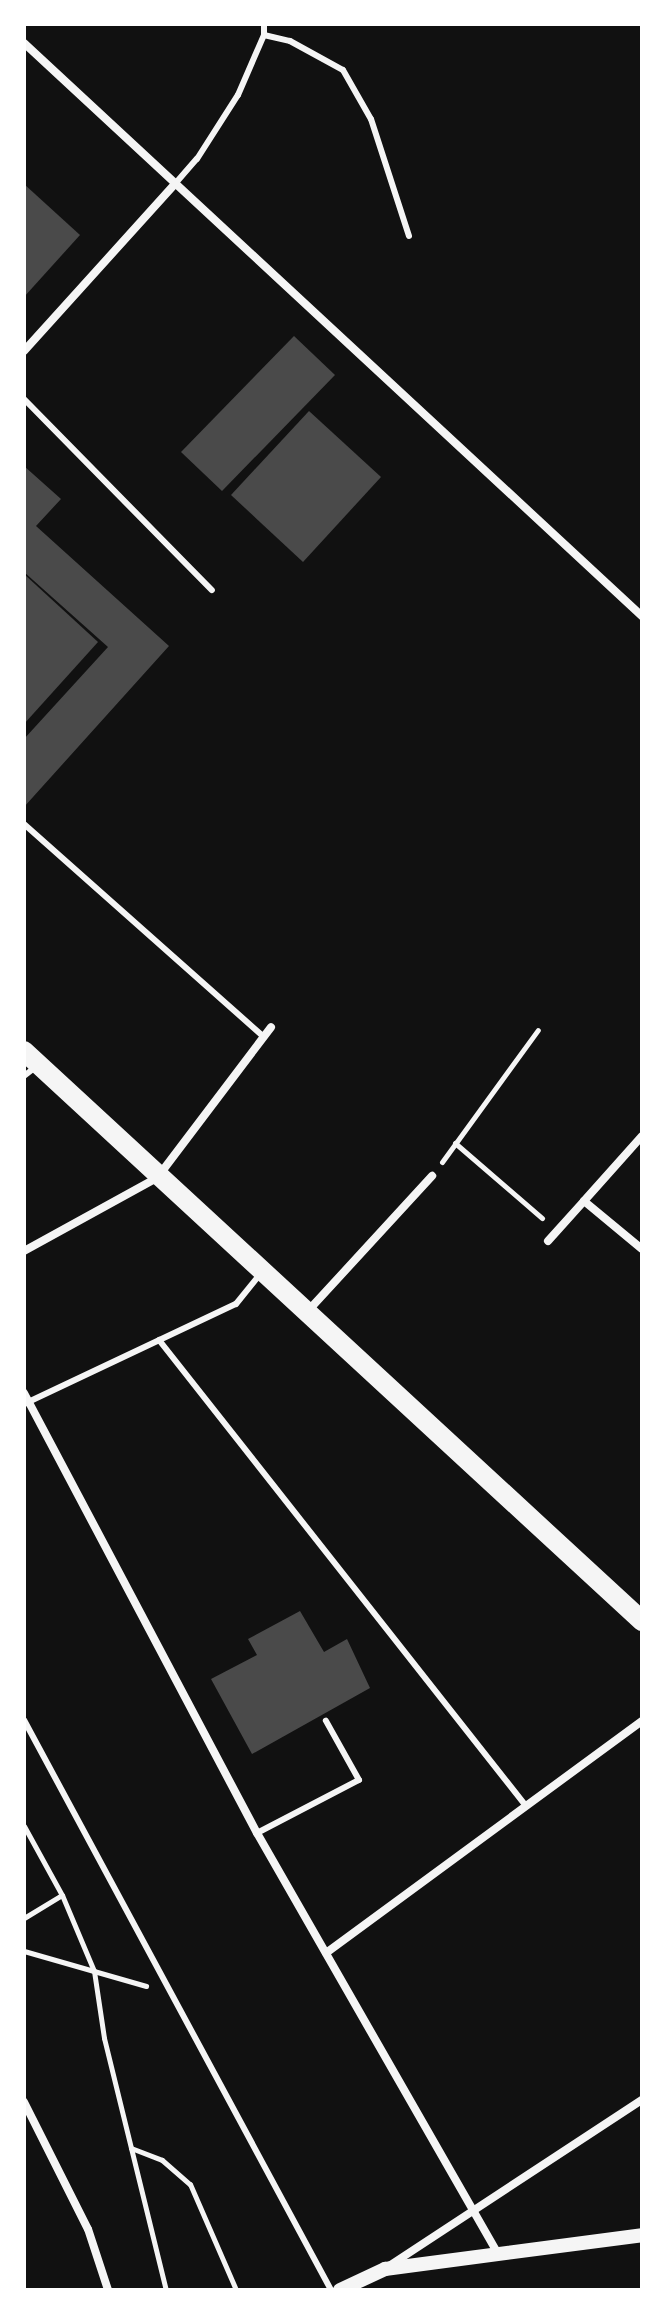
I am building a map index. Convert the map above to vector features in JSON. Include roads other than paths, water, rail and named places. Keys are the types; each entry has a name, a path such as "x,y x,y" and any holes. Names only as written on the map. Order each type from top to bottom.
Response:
{"main road":[{"path":"29,1064 642,1621"}],"street":[{"path":"24,43 642,616"},
{"path":"24,351 174,185"},
{"path":"24,1251 157,1178 271,1027"},
{"path":"548,1241 642,1136"},
{"path":"306,1313 432,1176"},
{"path":"584,1201 642,1249"},
{"path":"26,1400 257,1833 498,2254"},
{"path":"326,1953 642,1721"},
{"path":"340,2290 385,2269 642,2100"},
{"path":"24,2102 88,2229 108,2290"},
{"path":"385,2269 642,2235"}],"lane":[{"path":"174,185 197,159 238,95 264,35 264,24"},
{"path":"264,35 290,41 343,70 371,119 409,236"},
{"path":"24,399 212,590"},
{"path":"24,824 263,1036"},
{"path":"26,1400 236,1304 261,1272"},
{"path":"159,1340 526,1806"},
{"path":"24,1720 331,2290"},
{"path":"257,1833 359,1780 326,1721"}]}
